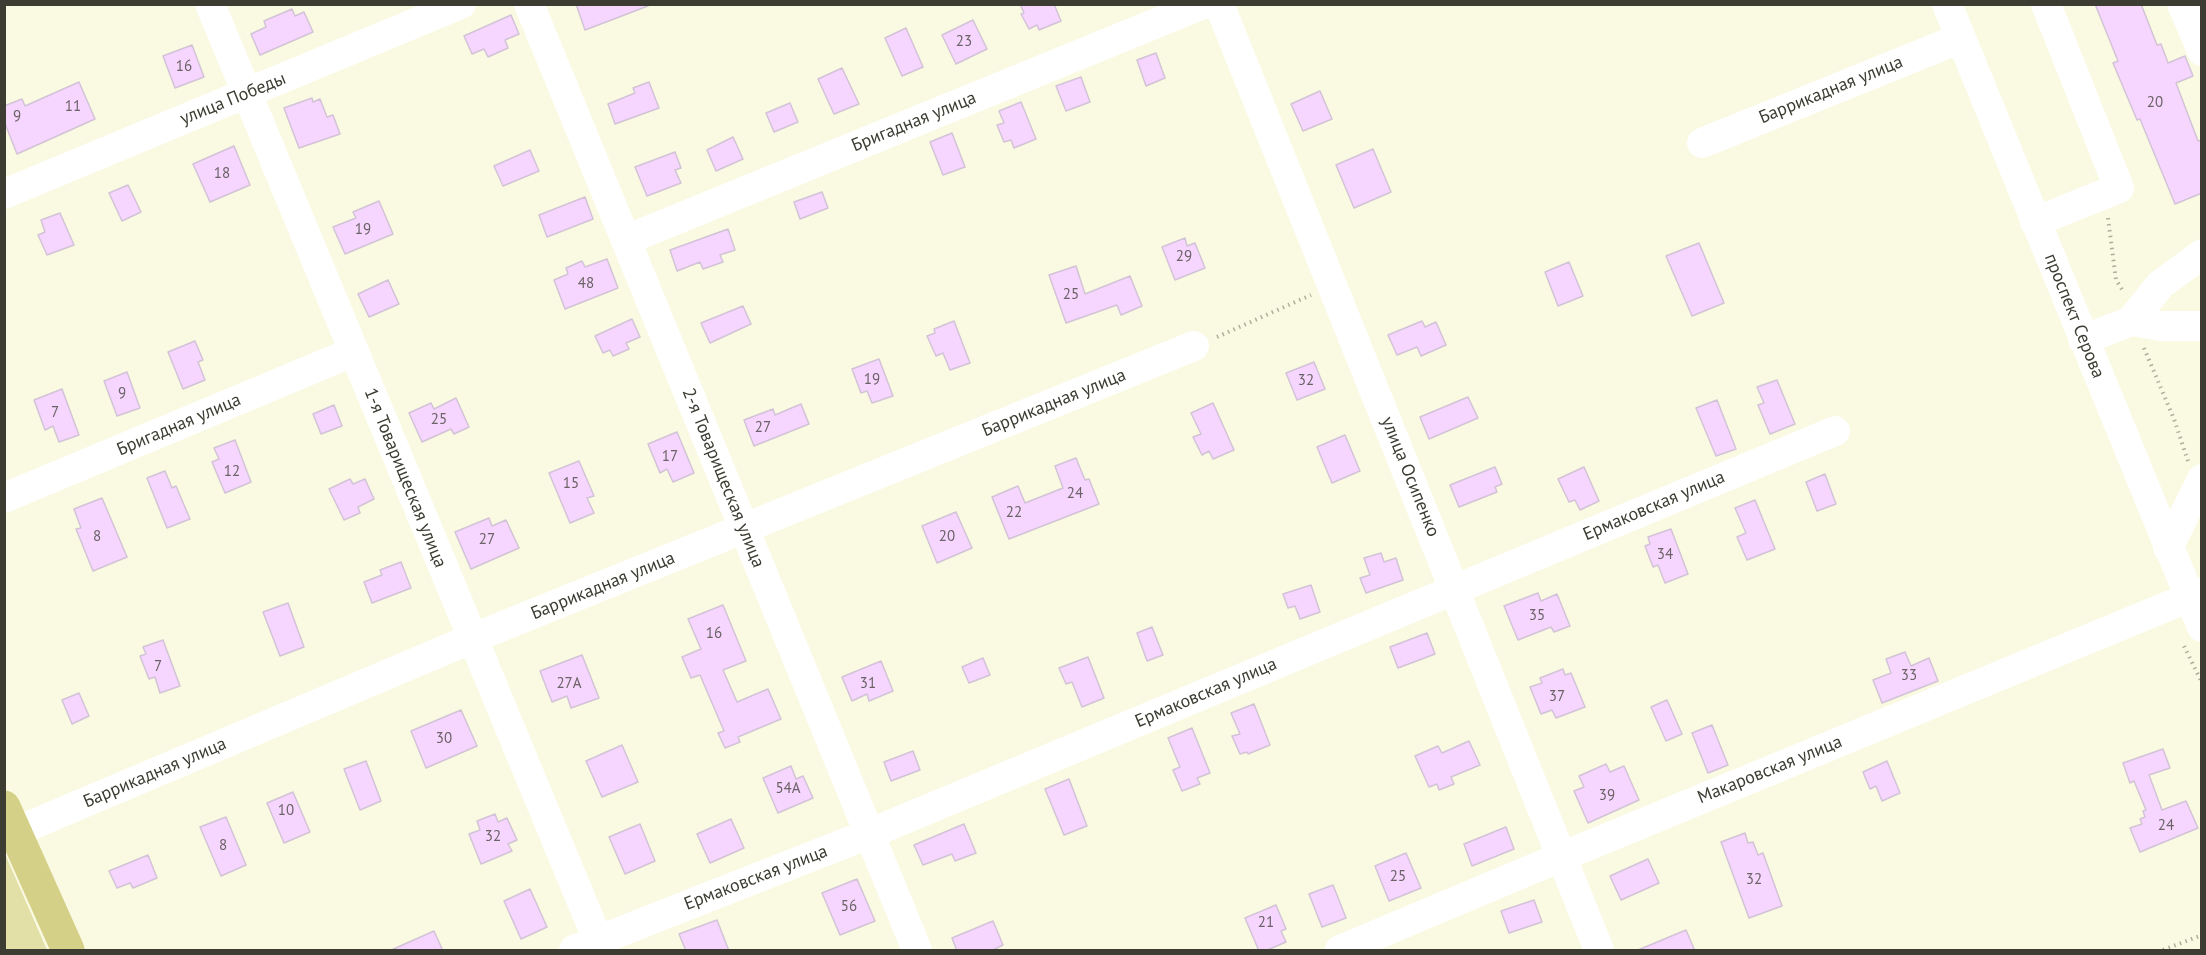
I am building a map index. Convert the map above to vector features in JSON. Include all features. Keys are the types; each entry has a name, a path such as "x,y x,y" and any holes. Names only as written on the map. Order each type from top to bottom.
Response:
{"main road":[{"path":"10,819 68,951"}],"street":[{"name":"1-я Товарищеская улица","path":"210,4 471,639 591,947"},
{"name":"улица Победы","path":"4,194 461,4"},
{"name":"2-я Товарищеская улица","path":"529,4 871,833 917,951"},
{"name":"Бригадная улица","path":"626,240 1203,4"},
{"name":"улица Осипенко","path":"1219,4 1599,951"},
{"name":"проспект Серова","path":"1947,4 2168,548 2195,595 2202,627"},
{"path":"2035,222 2119,188 2046,4"},
{"path":"2182,4 2202,51"},
{"name":"Баррикадная улица","path":"1702,142 1960,38"},
{"path":"2083,340 2131,321 2160,285 2202,254"},
{"path":"2131,321 2161,326 2202,326"},
{"name":"Баррикадная улица","path":"10,819 471,639 1194,346"},
{"name":"Бригадная улица","path":"4,498 353,352"},
{"name":"Ермаковская улица","path":"591,947 871,833 1835,431"},
{"path":"2168,548 2202,479"},
{"name":"Макаровская улица","path":"1340,951 1561,857 2195,595"}],"path":[{"path":"1194,346 1333,286"},
{"path":"2163,951 2202,935"}],"shaded area":[{"path":"5,854 47,950 5,950"}],"building":[{"path":"576,4 648,4 648,6 585,30"},
{"path":"1020,4 1054,4 1061,21 1039,30 1037,25 1029,29 1021,14 1024,13"},
{"path":"2095,4 2141,4 2157,45 2161,44 2168,63 2185,56 2193,76 2176,83 2198,141 2202,140 2202,193 2175,204 2140,119 2137,120 2113,63 2118,61"},
{"path":"292,9 295,16 304,12 313,32 260,55 251,34 266,27 264,21"},
{"path":"511,15 519,34 505,40 508,48 488,57 484,49 472,54 464,36"},
{"path":"973,20 987,49 956,64 942,35"},
{"path":"906,28 923,67 902,76 885,38"},
{"path":"192,45 204,77 175,88 163,56"},
{"path":"1156,53 1165,78 1146,86 1137,60"},
{"path":"842,68 859,104 834,114 818,79"},
{"path":"1081,77 1090,102 1066,111 1056,86"},
{"path":"79,82 95,119 17,154 4,121 4,106 22,99 25,106"},
{"path":"649,82 659,108 615,124 608,104 635,93 633,88"},
{"path":"1320,91 1332,119 1303,131 1291,104"},
{"path":"312,98 313,102 320,99 327,117 333,115 340,134 299,148 284,108"},
{"path":"1021,102 1036,139 1014,148 1011,140 1004,142 997,125 1004,123 999,111"},
{"path":"790,103 798,122 774,132 766,113"},
{"path":"952,133 965,167 943,175 930,142"},
{"path":"733,137 743,159 716,171 707,150"},
{"path":"234,146 250,185 210,202 193,164"},
{"path":"1373,149 1391,192 1354,208 1336,165"},
{"path":"530,150 539,171 503,186 494,166"},
{"path":"675,152 681,168 675,170 681,183 647,196 635,167"},
{"path":"128,185 141,212 122,221 109,193"},
{"path":"822,192 828,208 800,219 794,202"},
{"path":"585,197 593,219 547,237 539,215"},
{"path":"379,201 393,234 345,254 333,227 356,218 353,212"},
{"path":"60,213 74,245 47,255 38,235 45,232 41,220"},
{"path":"728,229 735,250 720,255 723,262 703,269 700,262 677,271 670,250"},
{"path":"1185,238 1187,246 1195,243 1205,268 1175,280 1162,247"},
{"path":"1699,243 1724,303 1692,316 1666,256"},
{"path":"607,259 618,288 565,309 554,280 568,274 566,268 582,261 585,267"},
{"path":"1569,262 1583,296 1558,306 1545,272"},
{"path":"1076,266 1085,294 1130,276 1142,306 1121,315 1117,305 1066,323 1049,275"},
{"path":"388,280 399,304 369,317 358,294"},
{"path":"743,306 751,324 710,343 701,323"},
{"path":"632,319 640,337 626,343 629,349 613,356 610,350 603,353 595,336"},
{"path":"954,321 970,363 950,370 943,353 936,356 927,336 935,333 934,329"},
{"path":"1422,321 1425,327 1436,322 1446,345 1421,356 1417,347 1397,355 1388,335"},
{"path":"195,341 203,360 198,362 205,380 183,389 168,352"},
{"path":"879,359 893,396 872,403 867,391 861,393 852,369"},
{"path":"1314,362 1325,389 1297,400 1286,373"},
{"path":"127,372 140,408 117,416 104,381"},
{"path":"1777,380 1795,424 1770,434 1758,405 1764,403 1757,387"},
{"path":"62,389 79,435 59,442 53,426 45,430 34,400"},
{"path":"1468,397 1478,418 1429,439 1420,417"},
{"path":"456,398 469,427 454,434 451,429 422,442 409,413 431,403 434,409"},
{"path":"1717,400 1736,449 1716,456 1696,408"},
{"path":"1213,403 1234,450 1213,459 1209,451 1202,455 1193,437 1201,434 1191,413"},
{"path":"801,404 809,424 754,446 744,420 773,409 775,415"},
{"path":"334,405 342,426 321,434 313,414"},
{"path":"677,432 694,473 673,482 667,469 660,473 648,444"},
{"path":"1345,435 1360,471 1332,483 1317,447"},
{"path":"235,440 251,482 225,493 212,462 219,459 214,448"},
{"path":"1076,458 1085,480 1089,479 1099,504 1009,539 992,497 1018,486 1025,503 1063,488 1055,466"},
{"path":"579,461 594,496 587,498 594,513 570,523 549,473"},
{"path":"1495,467 1502,484 1495,487 1497,492 1459,507 1450,485"},
{"path":"1584,467 1599,501 1580,510 1575,500 1569,502 1558,479"},
{"path":"165,471 172,488 176,486 190,519 167,528 147,478"},
{"path":"1825,474 1836,504 1817,511 1806,482"},
{"path":"350,479 353,484 365,479 374,499 358,507 360,513 344,520 329,489"},
{"path":"102,498 127,557 93,571 76,529 81,528 74,509"},
{"path":"1755,500 1775,549 1747,560 1737,537 1746,533 1735,508"},
{"path":"956,512 972,548 937,563 922,526"},
{"path":"489,518 492,526 506,520 519,548 471,569 455,532"},
{"path":"1671,529 1688,574 1665,583 1658,565 1653,567 1645,546 1650,544 1648,537"},
{"path":"1381,553 1384,562 1396,558 1403,580 1366,593 1360,578 1370,575 1364,558"},
{"path":"401,562 411,588 372,603 364,582 382,575 380,570"},
{"path":"1311,585 1320,612 1300,619 1295,606 1288,608 1283,594"},
{"path":"1538,593 1541,601 1557,594 1570,626 1554,632 1551,627 1518,640 1504,606"},
{"path":"288,603 304,647 280,656 263,612"},
{"path":"723,605 746,661 723,670 737,702 768,689 781,719 738,737 740,742 725,748 718,733 724,731 700,675 691,678 682,657 701,649 688,619"},
{"path":"1152,627 1163,655 1147,661 1137,633"},
{"path":"1427,633 1435,654 1398,668 1390,647"},
{"path":"163,640 180,686 160,693 155,677 149,679 140,656 146,654 143,647"},
{"path":"1905,652 1911,666 1929,658 1938,681 1882,703 1873,680 1891,673 1886,659"},
{"path":"582,655 599,698 571,708 567,696 552,702 540,671"},
{"path":"1088,657 1104,698 1082,707 1072,682 1066,684 1059,668"},
{"path":"983,658 990,675 969,683 962,667"},
{"path":"881,661 893,691 869,701 867,694 852,701 842,677"},
{"path":"1563,669 1565,675 1571,673 1585,707 1556,718 1552,710 1541,714 1530,687 1542,683 1540,678"},
{"path":"79,693 89,716 72,724 62,700"},
{"path":"1667,700 1682,734 1666,741 1651,707"},
{"path":"1254,704 1270,745 1248,754 1247,752 1240,754 1232,736 1240,734 1231,713"},
{"path":"461,710 477,746 426,768 411,731"},
{"path":"1712,725 1728,765 1708,773 1692,733"},
{"path":"1192,728 1210,773 1197,778 1200,784 1182,791 1173,770 1180,767 1168,738"},
{"path":"1469,741 1480,765 1451,777 1454,784 1439,790 1437,784 1429,787 1415,756 1438,746 1442,753"},
{"path":"622,745 638,782 602,797 586,761"},
{"path":"2163,749 2170,768 2149,775 2162,810 2186,801 2198,828 2140,852 2130,828 2142,824 2140,819 2145,817 2143,811 2146,810 2134,781 2130,783 2123,763"},
{"path":"913,751 920,770 891,781 884,762"},
{"path":"366,761 381,801 360,810 344,769"},
{"path":"1887,761 1900,793 1882,801 1876,786 1870,789 1863,772"},
{"path":"1606,764 1610,772 1624,766 1639,800 1588,823 1574,791 1584,787 1579,776"},
{"path":"791,766 796,779 803,776 813,798 778,813 763,778"},
{"path":"1069,779 1087,826 1064,835 1045,789"},
{"path":"293,792 310,832 284,843 267,803"},
{"path":"495,814 498,822 507,818 517,840 508,844 512,851 481,864 469,834 480,830 477,821"},
{"path":"226,817 246,865 221,876 200,827"},
{"path":"731,819 744,848 710,863 697,834"},
{"path":"640,824 655,861 625,874 609,837"},
{"path":"964,824 976,853 955,861 952,854 923,865 914,845"},
{"path":"1506,827 1514,849 1472,866 1464,844"},
{"path":"1745,833 1748,843 1753,842 1758,855 1763,853 1782,906 1749,918 1721,842"},
{"path":"1406,853 1421,888 1389,901 1375,866"},
{"path":"148,855 157,878 133,888 130,883 117,888 109,871"},
{"path":"1648,859 1659,883 1621,900 1610,876"},
{"path":"857,879 875,921 840,935 822,893"},
{"path":"1333,885 1346,918 1322,927 1309,894"},
{"path":"530,889 547,927 521,939 504,901"},
{"path":"1534,900 1542,922 1509,933 1501,911"},
{"path":"1276,905 1286,929 1281,931 1286,942 1265,951 1259,951 1245,918"},
{"path":"717,920 729,951 686,951 679,934"},
{"path":"993,921 1003,945 991,951 957,951 952,938"},
{"path":"1686,930 1695,951 1638,951 1638,950"},
{"path":"434,931 443,951 389,951"}]}
